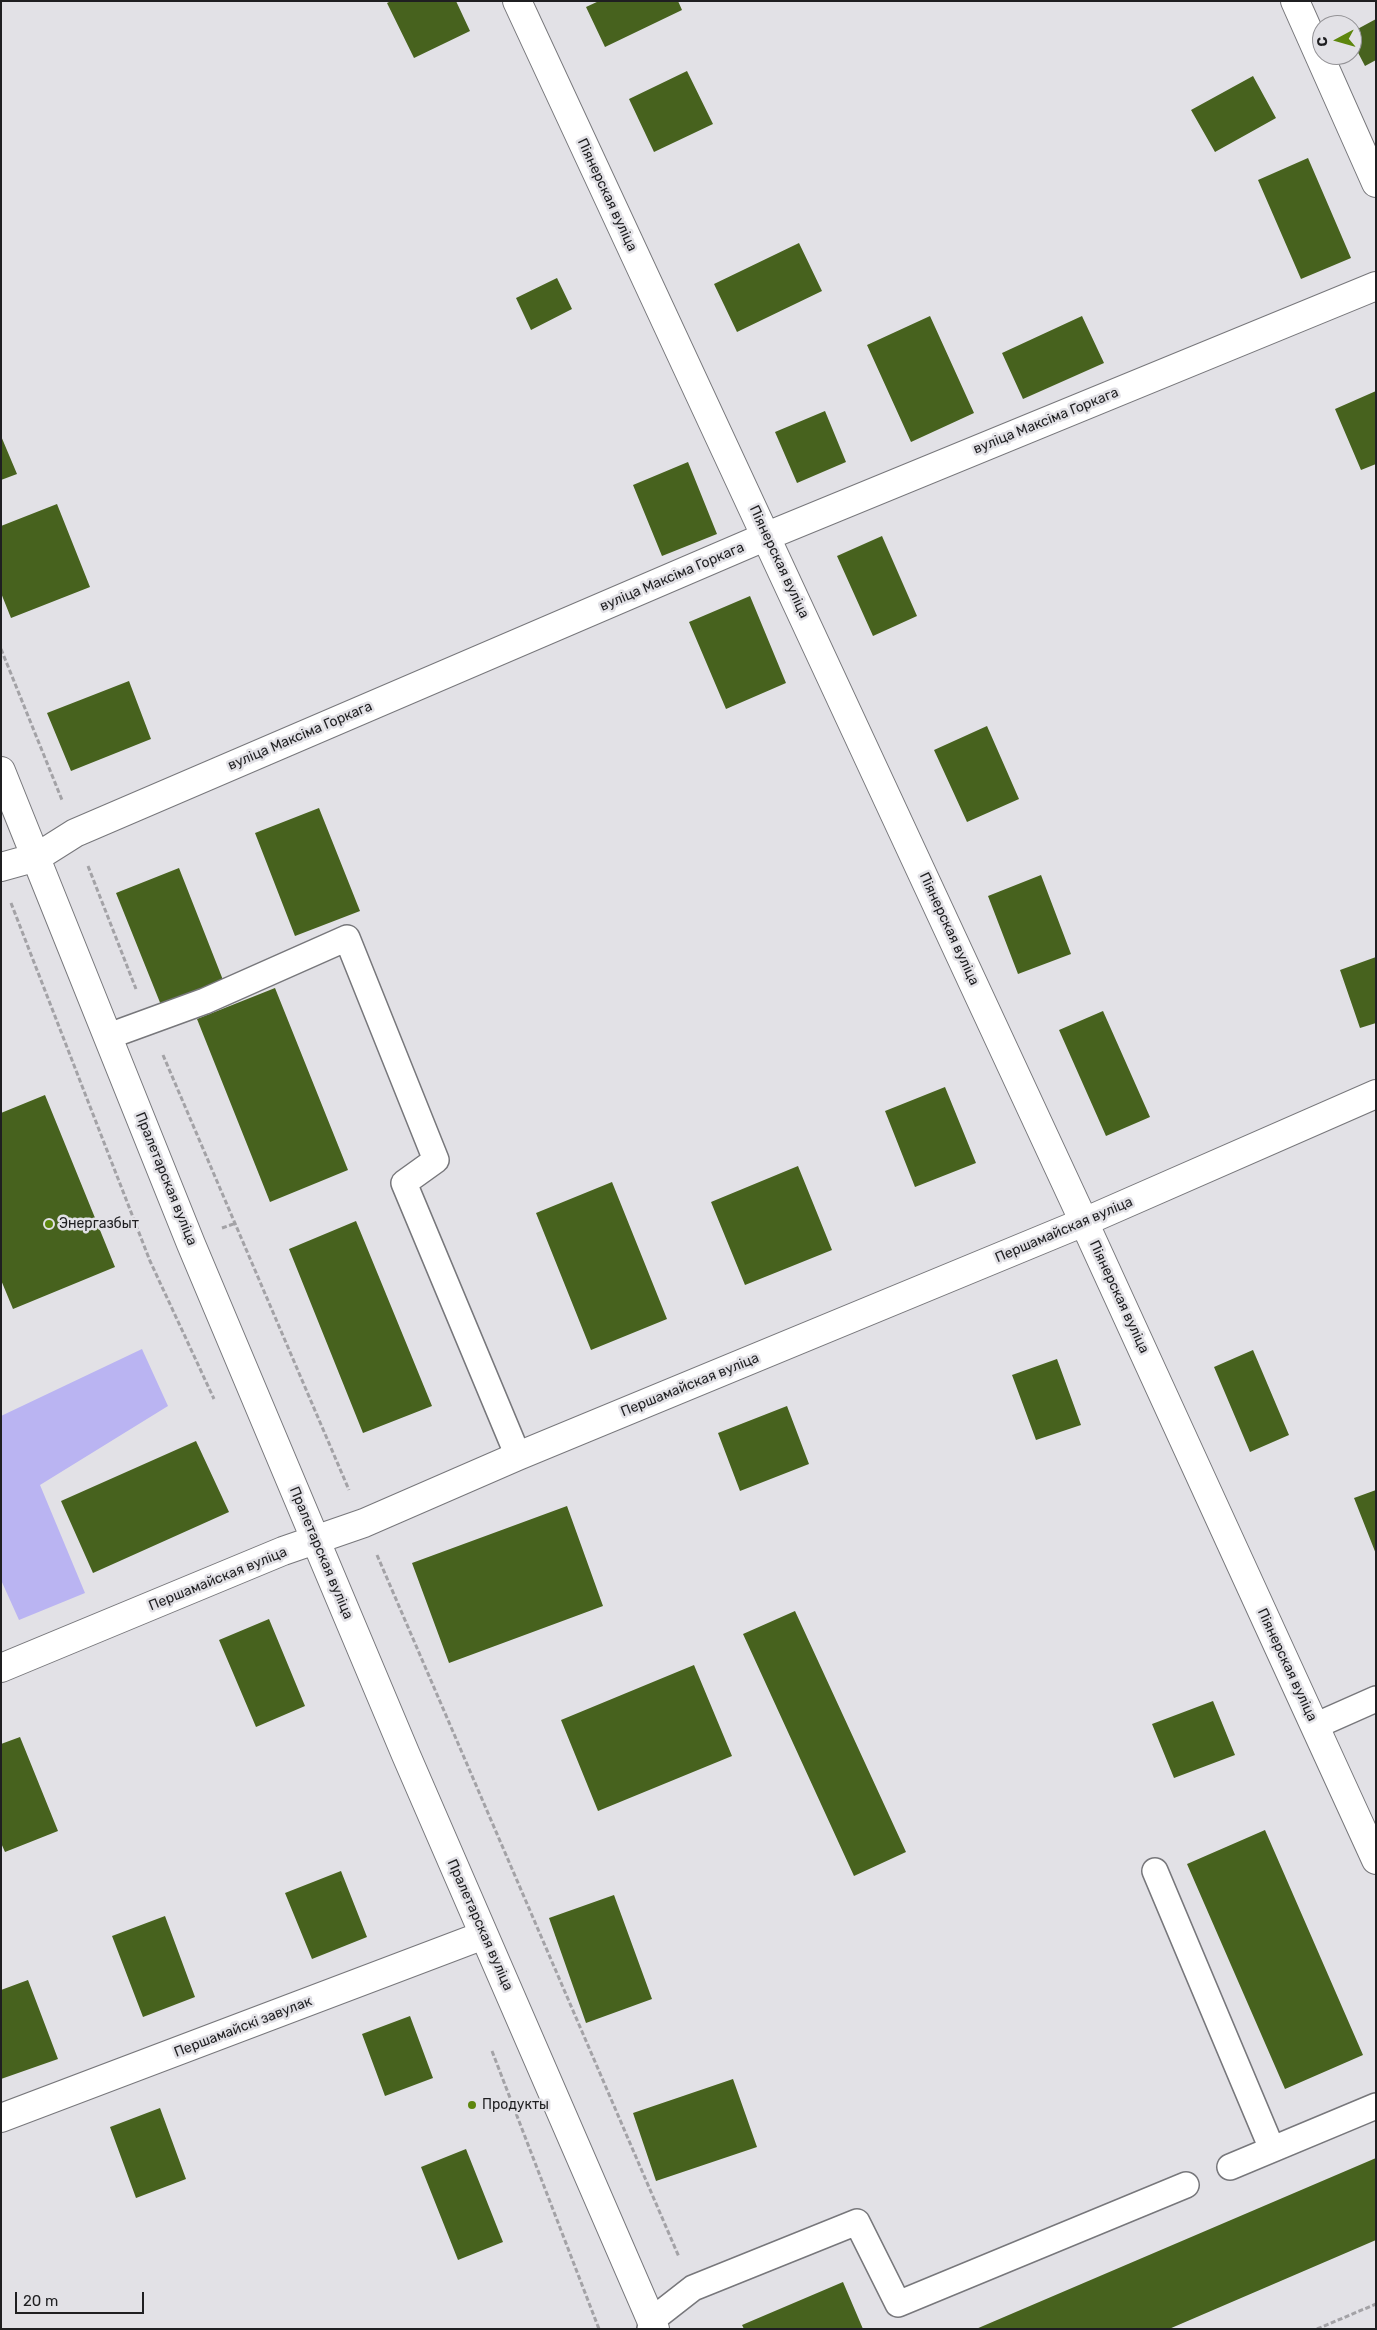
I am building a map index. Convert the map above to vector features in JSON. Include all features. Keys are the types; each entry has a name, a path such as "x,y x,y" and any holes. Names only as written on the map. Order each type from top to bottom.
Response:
{"street":[{"name":"Піянерская вуліца","path":"517,1 1084,1222 1376,1860"},
{"path":"1294,1 1376,183"},
{"name":"вуліца Максіма Горкага","path":"1,867 37,857 75,833 767,536 1376,286"},
{"name":"Пралетарская вуліца","path":"1,770 191,1244 652,2326"},
{"name":"Першамайская вуліца","path":"1,1668 283,1551 364,1523 518,1456 1084,1222 1376,1094"},
{"name":"Першамайскі завулак","path":"1,2118 484,1935"}],"lane":[{"path":"109,1036 205,1000 347,938 436,1160 404,1183 518,1456"},
{"path":"1315,1726 1376,1699"},
{"path":"1155,1871 1272,2149"},
{"path":"1230,2167 1376,2106"},
{"path":"652,2326 693,2288 857,2222 898,2304 1186,2185"}],"path":[{"path":"1317,2329 1376,2304"}],"shaded area":[{"path":"142,1349 168,1406 40,1485 85,1593 19,1620 1,1580 1,1416"}],"building":[{"path":"391,1 456,1 470,31 414,58 387,3"},
{"path":"599,1 678,1 682,10 605,47 586,7"},
{"path":"1376,19 1376,60 1365,66 1362,60 1362,27"},
{"path":"687,71 713,124 654,152 629,99"},
{"path":"1253,76 1276,118 1215,152 1191,110"},
{"path":"1308,158 1351,258 1301,279 1258,180"},
{"path":"799,243 822,291 737,332 714,284"},
{"path":"557,278 572,309 531,330 516,298"},
{"path":"930,316 974,413 911,442 867,345"},
{"path":"1082,316 1104,363 1023,399 1002,353"},
{"path":"1376,391 1376,464 1361,470 1335,409"},
{"path":"825,411 846,462 797,483 775,432"},
{"path":"1,436 17,474 1,480"},
{"path":"688,462 717,534 662,556 633,485"},
{"path":"57,504 90,587 11,618 1,593 1,526"},
{"path":"882,536 917,616 873,636 837,556"},
{"path":"750,596 786,683 726,709 689,622"},
{"path":"129,681 151,739 71,771 47,713"},
{"path":"987,726 1019,799 967,822 934,750"},
{"path":"319,808 360,911 295,936 255,833"},
{"path":"179,868 223,980 161,1005 116,893"},
{"path":"1041,875 1071,954 1018,974 988,896"},
{"path":"1376,957 1376,1023 1360,1028 1340,970"},
{"path":"275,988 348,1170 270,1202 197,1019"},
{"path":"1103,1011 1150,1117 1106,1136 1059,1030"},
{"path":"945,1087 976,1163 915,1187 885,1111"},
{"name":"Энергазбыт","path":"45,1095 115,1267 13,1309 1,1280 1,1113"},
{"path":"798,1166 832,1250 745,1285 711,1202"},
{"path":"612,1182 667,1319 591,1350 536,1213"},
{"path":"356,1221 432,1406 363,1433 289,1249"},
{"path":"1253,1350 1289,1435 1250,1452 1214,1367"},
{"path":"1057,1359 1081,1425 1036,1440 1012,1375"},
{"path":"787,1406 809,1464 740,1491 718,1433"},
{"path":"196,1441 229,1512 93,1573 61,1501"},
{"path":"1376,1490 1376,1554 1354,1498"},
{"path":"567,1506 603,1606 449,1663 412,1563"},
{"path":"795,1611 906,1852 854,1876 743,1634"},
{"path":"269,1619 305,1706 256,1727 219,1640"},
{"path":"694,1665 732,1756 598,1811 561,1720"},
{"path":"1213,1701 1235,1755 1174,1778 1152,1724"},
{"path":"20,1737 58,1831 5,1852 1,1843 1,1744"},
{"path":"1265,1830 1363,2055 1285,2089 1187,1864"},
{"path":"341,1871 367,1937 312,1959 285,1893"},
{"path":"614,1895 652,1999 586,2023 549,1918"},
{"path":"165,1916 195,1997 143,2017 112,1936"},
{"path":"28,1980 58,2059 1,2079 1,1990"},
{"path":"410,2016 433,2078 385,2096 362,2034"},
{"path":"733,2079 757,2147 656,2181 633,2113"},
{"path":"160,2108 186,2179 136,2198 110,2127"},
{"path":"466,2149 503,2242 458,2260 421,2167"},
{"path":"1376,2158 1376,2240 1169,2329 976,2329"},
{"path":"843,2282 863,2329 744,2329 742,2325"}],"place":[{"name":"Энергазбыт","path":"49,1224"},
{"name":"Продукты","path":"472,2105"}]}
